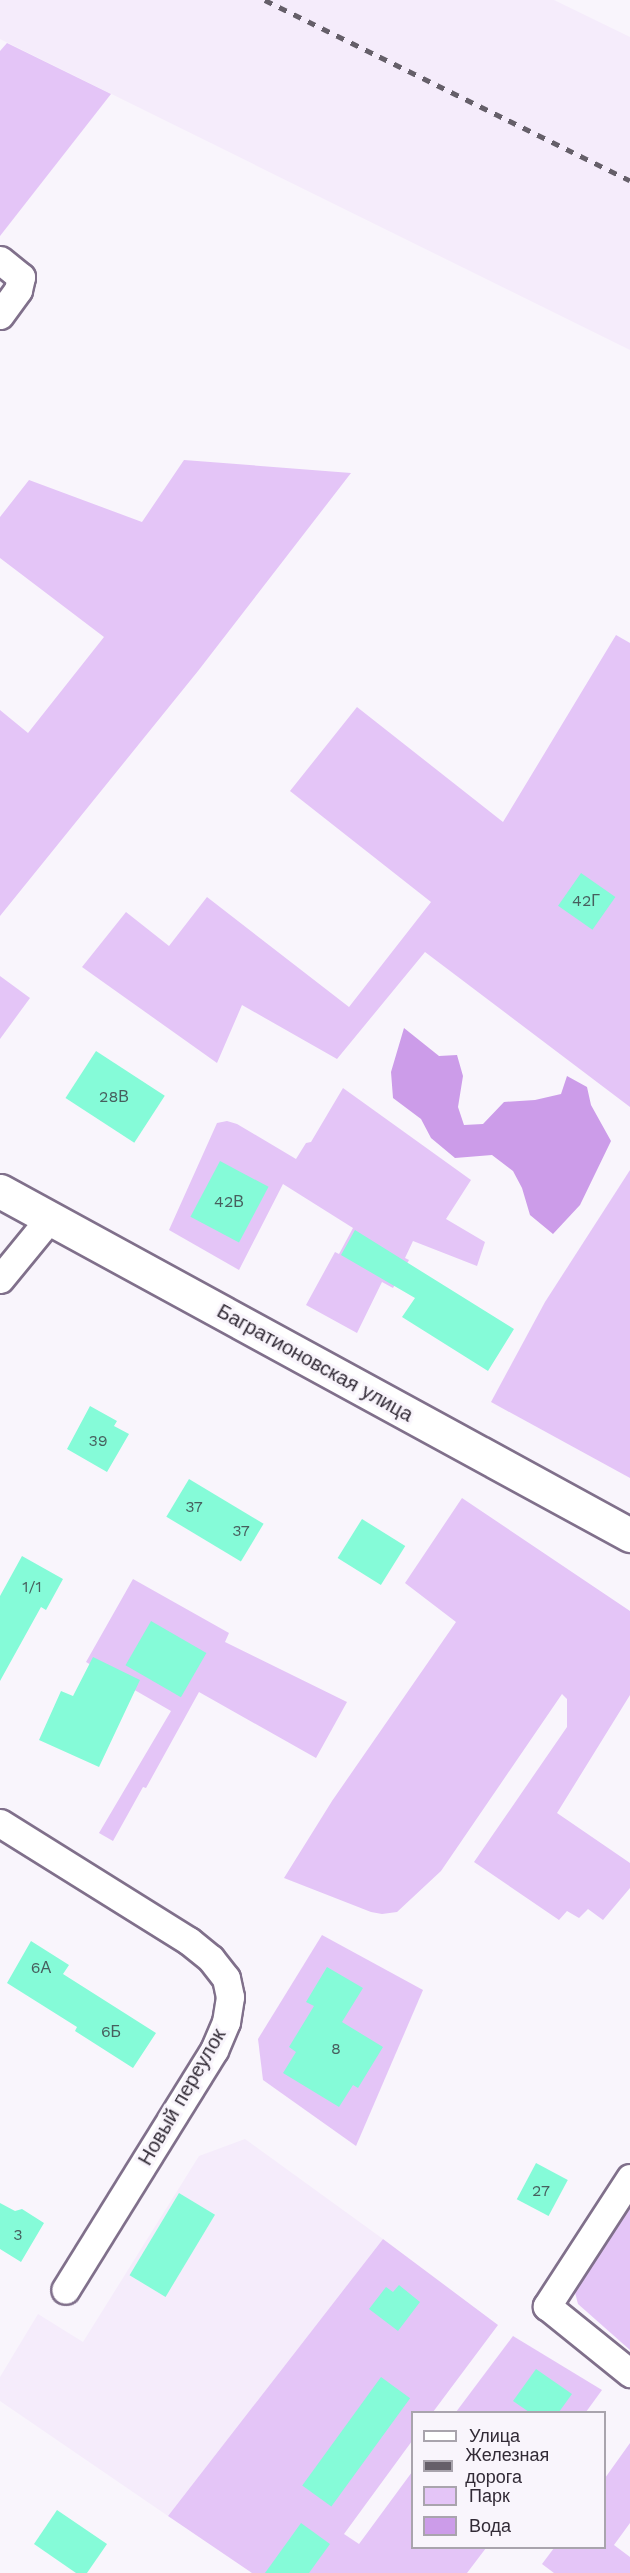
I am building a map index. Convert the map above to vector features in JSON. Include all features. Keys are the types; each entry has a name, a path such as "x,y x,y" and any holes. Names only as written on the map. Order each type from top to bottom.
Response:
{"main road":[{"name":"Багратионовская улица","path":"0,1191 630,1535"}],"street":[{"path":"0,260 21,277 18,290 0,315"},
{"path":"0,1279 50,1218"},
{"name":"Новый переулок","path":"0,1823 189,1941 211,1959 226,1978 230,1997 226,2022 214,2050 65,2290"},
{"path":"630,2178 547,2306 630,2373"}],"shaded area":[{"path":"0,0 554,0 630,37 630,350 0,39"},
{"path":"245,2139 383,2239 168,2516 0,2401 0,2377 38,2314 83,2342 199,2156"}],"green space":[{"path":"7,43 111,94 0,236 0,51"},
{"path":"184,460 351,473 198,671 0,916 0,710 28,733 104,637 0,558 0,517 29,480 142,522"},
{"path":"616,635 630,643 630,1107 425,952 337,1059 242,1005 217,1063 82,967 126,912 169,946 207,897 349,1007 431,902 290,791 357,707 503,822"},
{"path":"0,976 30,998 0,1039"},
{"path":"343,1088 471,1180 446,1219 485,1242 477,1266 413,1241 405,1258 409,1260 393,1288 382,1282 357,1333 306,1305 335,1252 339,1254 353,1228 283,1184 239,1270 169,1230 217,1123 227,1121 237,1124 296,1159 306,1143 311,1142"},
{"path":"630,1170 630,1478 491,1402 545,1302"},
{"path":"462,1498 630,1611 630,1695 557,1813 630,1863 630,1888 603,1920 588,1909 579,1918 567,1911 559,1920 474,1862 567,1727 567,1699 562,1694 441,1871 397,1912 382,1914 371,1912 284,1878 332,1801 456,1622 405,1583"},
{"path":"133,1579 229,1633 225,1642 347,1702 316,1758 199,1692 146,1788 143,1787 113,1841 99,1833 171,1711 86,1662"},
{"path":"322,1935 423,1990 356,2146 263,2080 258,2039"},
{"path":"630,2195 630,2350 578,2304 572,2281"},
{"path":"383,2239 498,2325 434,2411 411,2411 411,2442 344,2534 359,2544 411,2473 411,2549 485,2549 467,2573 252,2573 168,2516"},
{"path":"513,2336 602,2390 587,2411 457,2411"},
{"path":"630,2443 630,2523 614,2545 630,2557 630,2573 554,2573 542,2564 553,2549 606,2549 606,2477"}],"water":[{"path":"404,1028 439,1056 457,1055 463,1076 458,1107 464,1125 483,1124 504,1102 535,1100 561,1094 567,1076 587,1087 591,1105 611,1141 580,1205 553,1234 530,1215 522,1188 513,1171 492,1155 455,1158 431,1138 421,1119 393,1098 391,1072"}],"building":[{"path":"581,873 615,897 592,930 558,906"},
{"path":"96,1051 165,1096 134,1143 66,1098"},
{"path":"220,1161 269,1187 239,1242 190,1217"},
{"path":"355,1230 514,1329 488,1371 402,1317 415,1298 341,1255"},
{"path":"90,1406 117,1421 114,1426 129,1434 107,1472 67,1449"},
{"path":"189,1479 264,1524 241,1562 166,1517"},
{"path":"362,1519 405,1546 381,1585 338,1558"},
{"path":"22,1556 63,1579 46,1610 41,1607 0,1681 0,1596"},
{"path":"151,1621 206,1653 181,1697 126,1665"},
{"path":"93,1657 140,1680 99,1767 39,1740 61,1691 73,1696"},
{"path":"31,1941 69,1965 63,1974 156,2033 133,2068 75,2031 77,2027 7,1983"},
{"path":"327,1967 363,1988 342,2022 383,2047 358,2088 353,2085 339,2107 283,2073 296,2052 289,2047 314,2006 306,2002"},
{"path":"536,2163 568,2180 549,2216 517,2199"},
{"path":"179,2193 215,2215 166,2297 130,2275"},
{"path":"0,2203 15,2211 22,2209 44,2223 21,2262 0,2249"},
{"path":"399,2285 420,2302 398,2331 369,2309 386,2287 393,2292"},
{"path":"536,2369 572,2394 560,2411 528,2411 513,2401"},
{"path":"381,2377 410,2398 331,2507 302,2485"},
{"path":"57,2510 107,2544 87,2573 76,2573 34,2544"},
{"path":"301,2523 330,2544 309,2573 265,2573"}],"railway":[{"path":"265,0 630,180"}]}
